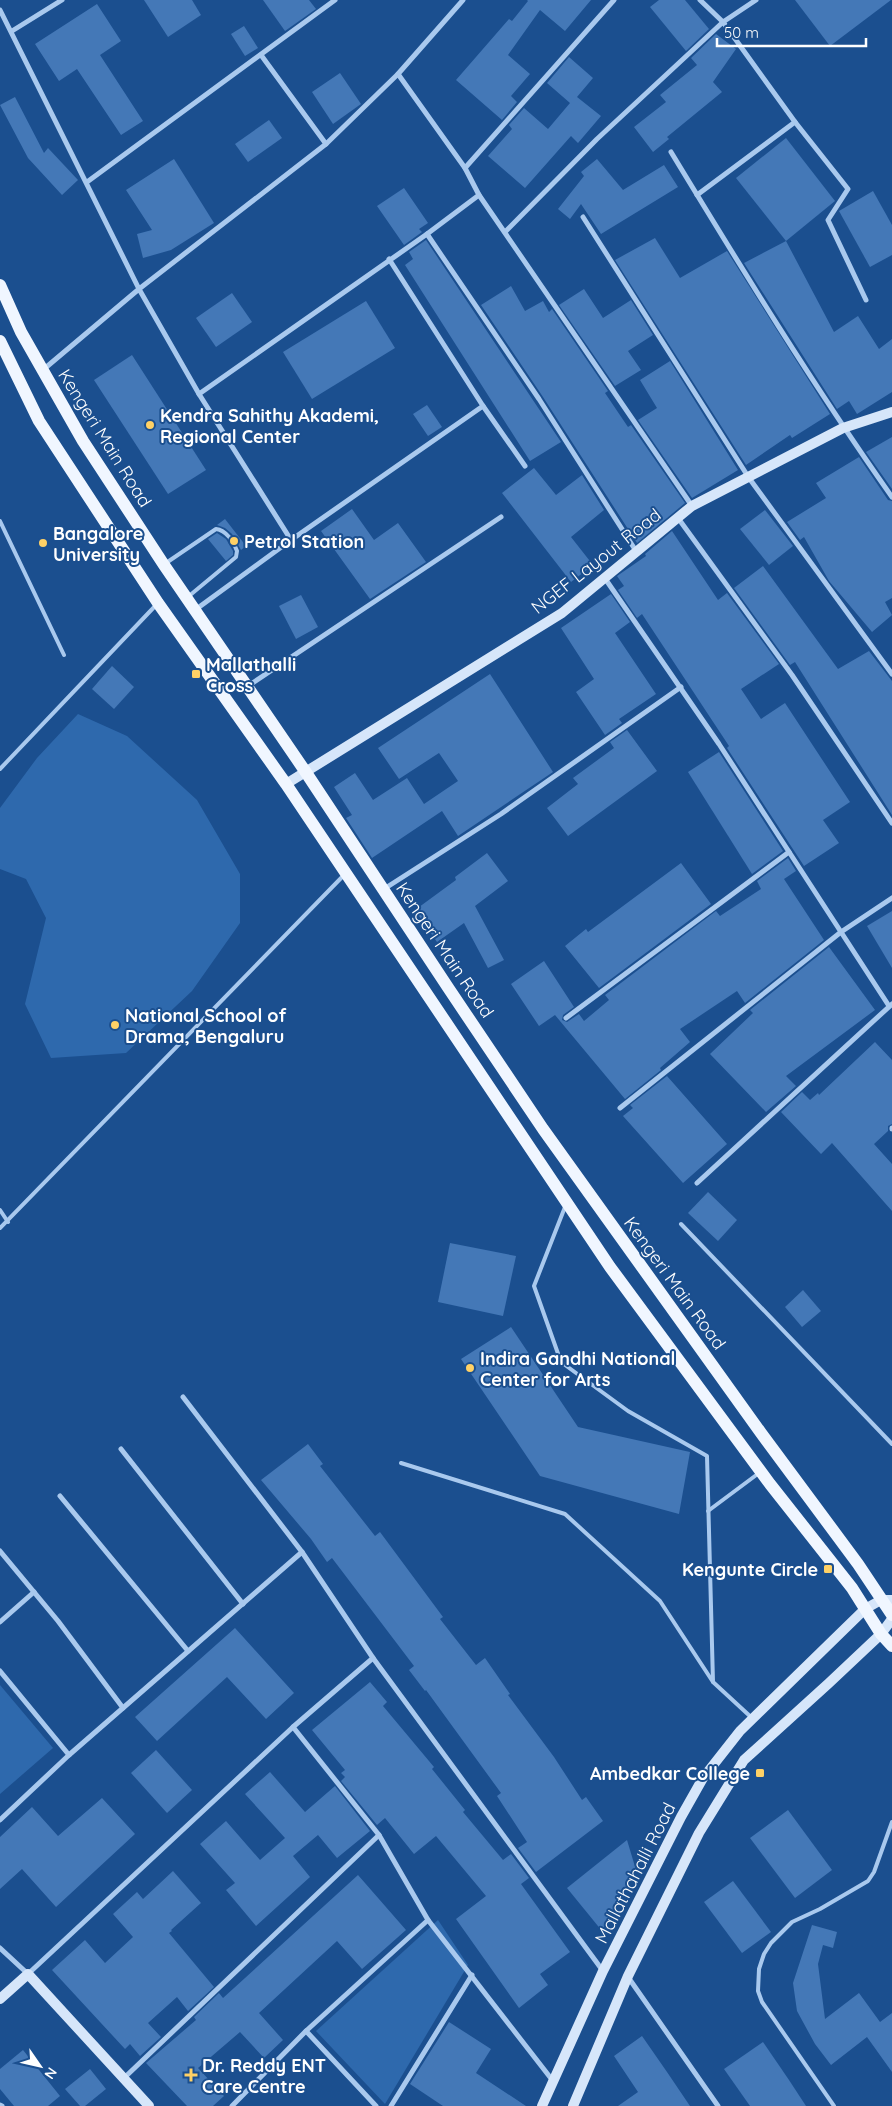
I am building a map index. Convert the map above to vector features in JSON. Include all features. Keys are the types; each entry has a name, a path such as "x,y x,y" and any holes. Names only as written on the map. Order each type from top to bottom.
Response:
{"main road":[{"name":"Kengeri Main Road","path":"0,285 21,332 83,441 164,565 544,1129 761,1434 887,1600 892,1615"},
{"path":"0,341 39,421 158,603 286,784 610,1267 761,1472 852,1588 881,1634 892,1646"},
{"name":"NGEF Layout Road","path":"286,784 562,613 692,506 843,428 892,412"},
{"name":"Mallathahalli Road","path":"542,2106 603,1971 704,1778 721,1753 865,1609 887,1600"},
{"path":"573,2106 628,1976 699,1833 744,1760 881,1634 892,1619"},
{"path":"0,1998 28,1974 148,2106"}],"street":[{"path":"12,31 62,0"},
{"path":"87,182 336,0"},
{"path":"43,370 139,289 326,144 398,74 463,0"},
{"path":"464,168 614,0"},
{"path":"700,0 723,22 795,122 848,189 828,220 866,300"},
{"path":"505,232 597,138 723,22 756,0"},
{"path":"0,10 139,289 199,394 291,540"},
{"path":"261,55 326,144"},
{"path":"398,74 464,168 479,195 692,506"},
{"path":"697,195 795,122"},
{"path":"671,152 753,288 843,428 892,497"},
{"path":"199,394 479,195"},
{"path":"583,217 749,478 892,674"},
{"path":"426,234 539,399 636,552"},
{"path":"389,259 483,406 525,466"},
{"path":"195,610 291,540 483,406"},
{"path":"248,687 501,517"},
{"path":"678,518 792,675 892,823"},
{"path":"604,577 681,687 890,1005 697,1183"},
{"path":"383,890 501,814 681,687"},
{"path":"566,1018 789,852"},
{"path":"620,1108 841,932 892,898"},
{"path":"183,1397 302,1552 373,1658 603,1971"},
{"path":"121,1449 243,1604"},
{"path":"60,1496 188,1651"},
{"path":"0,1550 123,1708"},
{"path":"0,1820 69,1755 302,1552"},
{"path":"0,1622 34,1592"},
{"path":"0,1948 28,1974 293,1727 373,1658"},
{"path":"0,1671 69,1755"},
{"path":"293,1727 379,1835 428,1920 553,2081"},
{"path":"123,2079 379,1835"},
{"path":"232,2106 306,2031 428,1920"},
{"path":"391,2106 472,1975"},
{"path":"628,1976 718,2106"},
{"path":"306,2031 376,2106"}],"lane":[{"path":"0,521 64,655"},
{"path":"164,565 216,529 224,531 236,548 237,554 230,564 187,598"},
{"path":"0,769 158,603"},
{"path":"0,1228 8,1222 345,873"},
{"path":"567,1202 534,1286 561,1362 628,1411 707,1456 713,1682"},
{"path":"0,1210 8,1222"},
{"path":"681,1224 892,1444"},
{"path":"402,1463 565,1514 660,1601 713,1682 753,1719"},
{"path":"708,1511 761,1472"},
{"path":"834,2106 762,2002 758,1992 759,1969 764,1954 771,1943 792,1922 820,1909 868,1881 874,1872 892,1822"}],"shaded area":[{"path":"78,714 127,736 197,800 240,874 240,923 192,991 126,1053 51,1058 25,1004 46,918 26,879 0,869 0,808 37,758"},
{"path":"0,1685 53,1748 0,1794"},
{"path":"438,1920 468,1965 385,2104 316,2031"}],"building":[{"path":"144,0 192,0 201,15 168,37"},
{"path":"263,0 309,0 316,9 285,31"},
{"path":"527,0 591,0 565,31 540,10 508,55 530,74 511,96 517,102 502,120 456,80 509,19 512,21"},
{"path":"659,0 685,0 709,29 686,51 650,7"},
{"path":"795,0 891,0 830,46"},
{"path":"97,4 121,41 100,55 143,121 121,135 77,69 59,81 35,44"},
{"path":"244,26 258,48 245,56 231,34"},
{"path":"716,34 736,49 713,82 722,92 667,137 669,139 653,152 634,127 666,102 660,95 697,65 691,58"},
{"path":"569,57 593,78 577,97 601,116 578,143 571,136 525,188 488,156 512,129 509,125 524,108 548,129 570,103 547,83"},
{"path":"340,73 361,104 333,124 312,92"},
{"path":"15,97 44,153 48,148 78,180 62,195 28,158 0,105"},
{"path":"269,120 282,138 248,162 235,144"},
{"path":"786,138 835,201 786,241 736,178"},
{"path":"174,159 214,223 171,250 143,258 137,234 152,230 126,190"},
{"path":"597,159 623,190 664,165 678,187 601,234 581,204 570,219 558,209 584,176 581,172"},
{"path":"404,188 428,223 419,229 422,232 404,245 377,206"},
{"path":"873,191 892,225 892,255 870,267 839,211"},
{"path":"655,238 680,278 727,251 830,414 792,438 790,435 746,465 615,260"},
{"path":"426,240 561,442 530,461 405,265 413,259 409,252"},
{"path":"786,241 834,332 858,316 879,349 892,339 892,392 857,414 849,401 837,409 744,263"},
{"path":"511,286 525,311 543,301 549,312 552,309 608,391 605,393 628,427 631,425 685,503 637,543 481,305"},
{"path":"584,289 603,318 631,300 653,335 628,351 641,370 615,386 559,305"},
{"path":"232,293 252,322 216,347 196,318"},
{"path":"366,301 395,348 312,399 283,352"},
{"name":"Kendra Sahithy Akademi, Regional Center","path":"132,355 206,470 168,494 94,380"},
{"path":"670,361 738,470 692,498 638,420 657,408 640,380"},
{"path":"427,405 442,427 428,436 413,414"},
{"path":"892,437 892,489 866,452"},
{"path":"859,457 888,500 892,501 892,598 885,602 892,615 872,632 829,581 804,537 800,540 787,522 826,498 816,483"},
{"path":"534,468 556,495 582,475 604,510 571,537 593,565 571,582 502,493"},
{"path":"352,509 374,540 398,523 426,562 370,599 321,531"},
{"path":"765,510 793,546 769,565 740,529"},
{"path":"225,519 246,546 241,550 232,534 225,528 217,525"},
{"path":"672,531 718,600 727,593 779,664 741,689 761,719 785,703 850,802 823,820 839,843 804,866 727,748 729,746 642,614 637,618 618,590 624,586 617,576 646,556 645,554"},
{"path":"217,533 226,539 233,551 233,555 226,561 208,539"},
{"path":"763,566 838,669 869,651 892,681 892,815 795,662 790,665 734,588"},
{"path":"611,594 630,622 615,633 656,694 619,719 622,723 605,735 576,692 594,679 561,628"},
{"path":"301,595 318,627 296,639 279,606"},
{"path":"112,666 134,687 114,709 92,689"},
{"path":"490,674 553,772 458,836 442,811 372,858 346,818 352,815 334,787 355,773 373,800 407,778 424,804 458,781 439,753 399,779 378,748"},
{"path":"627,730 657,771 568,836 547,808 578,784 573,778 614,748 610,742"},
{"path":"719,752 783,851 752,874 688,772"},
{"path":"487,853 508,881 475,906 504,960 488,968 464,923 437,942 415,910 456,880 455,877"},
{"path":"788,858 796,871 784,879 824,940 745,1003 737,991 680,1029 690,1042 660,1068 661,1070 625,1099 555,1015 539,1026 511,984 544,961 574,1007 563,1015 562,1020 567,1022 579,1014 584,1021 609,1000 605,995 716,911 720,916 761,889 757,881"},
{"path":"681,863 711,904 599,988 565,946 586,929 588,932"},
{"path":"892,911 892,968 867,926"},
{"path":"829,947 875,1010 786,1076 796,1086 766,1112 710,1054 753,1013 750,1010"},
{"path":"875,1042 892,1060 892,1124 888,1126 888,1131 874,1144 892,1164 892,1211 832,1143 821,1154 781,1112 802,1092 810,1100 818,1093 819,1095"},
{"path":"667,1076 727,1144 683,1183 623,1116 633,1108 630,1105"},
{"path":"708,1192 737,1220 718,1241 688,1213"},
{"path":"450,1243 516,1256 503,1316 438,1302"},
{"path":"803,1290 821,1311 802,1327 785,1307"},
{"path":"511,1327 578,1427 690,1452 679,1514 540,1476 461,1359"},
{"path":"308,1444 323,1464 320,1466 375,1536 380,1532 443,1617 440,1619 476,1665 485,1658 510,1694 508,1695 554,1757 582,1800 586,1797 603,1821 536,1872 518,1848 527,1842 497,1796 501,1793 426,1690 409,1670 414,1666 332,1558 327,1562 311,1539 261,1480"},
{"path":"235,1628 294,1693 266,1719 227,1677 157,1741 135,1717"},
{"path":"370,1682 387,1702 383,1706 434,1767 432,1769 465,1810 463,1812 503,1860 511,1854 529,1878 521,1884 570,1952 540,1974 548,1985 519,2008 456,1919 486,1896 436,1836 414,1854 385,1818 377,1825 341,1781 345,1777 341,1773 345,1770 312,1730"},
{"path":"156,1750 192,1790 167,1813 131,1773"},
{"path":"270,1772 305,1812 335,1786 370,1831 337,1858 318,1835 293,1856 310,1877 256,1926 226,1890 235,1883 200,1844 226,1821 260,1860 285,1838 245,1794"},
{"path":"102,1798 135,1834 56,1907 22,1869 0,1889 0,1837 32,1807 58,1836"},
{"path":"788,1810 832,1870 795,1898 750,1838"},
{"path":"627,1840 636,1870 602,1931 567,1888"},
{"path":"173,1871 201,1903 169,1933 214,1987 188,2011 177,1997 148,2023 161,2037 140,2056 130,2044 125,2049 52,1970 85,1940 105,1963 133,1937 113,1914 137,1892 143,1899"},
{"path":"358,1875 406,1930 362,1969 337,1941 259,2013 283,2040 264,2058 240,2032 198,2068 224,2096 213,2106 187,2106 146,2063 196,2020 194,2017 219,1993 223,1998"},
{"path":"733,1881 771,1932 742,1953 704,1902"},
{"path":"812,1925 837,1932 833,1948 823,1945 818,1964 825,2019 859,1993 880,2022 892,2013 892,2072 867,2037 831,2065 815,2044 797,2011 793,1983"},
{"path":"449,2022 491,2049 476,2073 526,2106 443,2106 410,2084"},
{"path":"642,2036 690,2106 618,2106 638,2092 614,2056"},
{"path":"763,2042 806,2106 750,2106 724,2069"},
{"path":"23,2050 60,2096 48,2106 14,2106 0,2089 0,2069"},
{"path":"90,2069 106,2089 85,2106 80,2106 65,2089"}],"place":[{"name":"Kendra Sahithy Akademi, Regional Center","path":"150,425"},
{"name":"Petrol Station","path":"234,541"},
{"name":"Bangalore University","path":"43,543"},
{"name":"Mallathalli Cross","path":"196,674"},
{"name":"National School of Drama, Bengaluru","path":"115,1025"},
{"name":"Indira Gandhi National Center for Arts","path":"470,1368"},
{"name":"Kengunte Circle","path":"828,1569"},
{"name":"Ambedkar College","path":"760,1773"},
{"name":"Dr. Reddy ENT Care Centre","path":"191,2075"}]}
